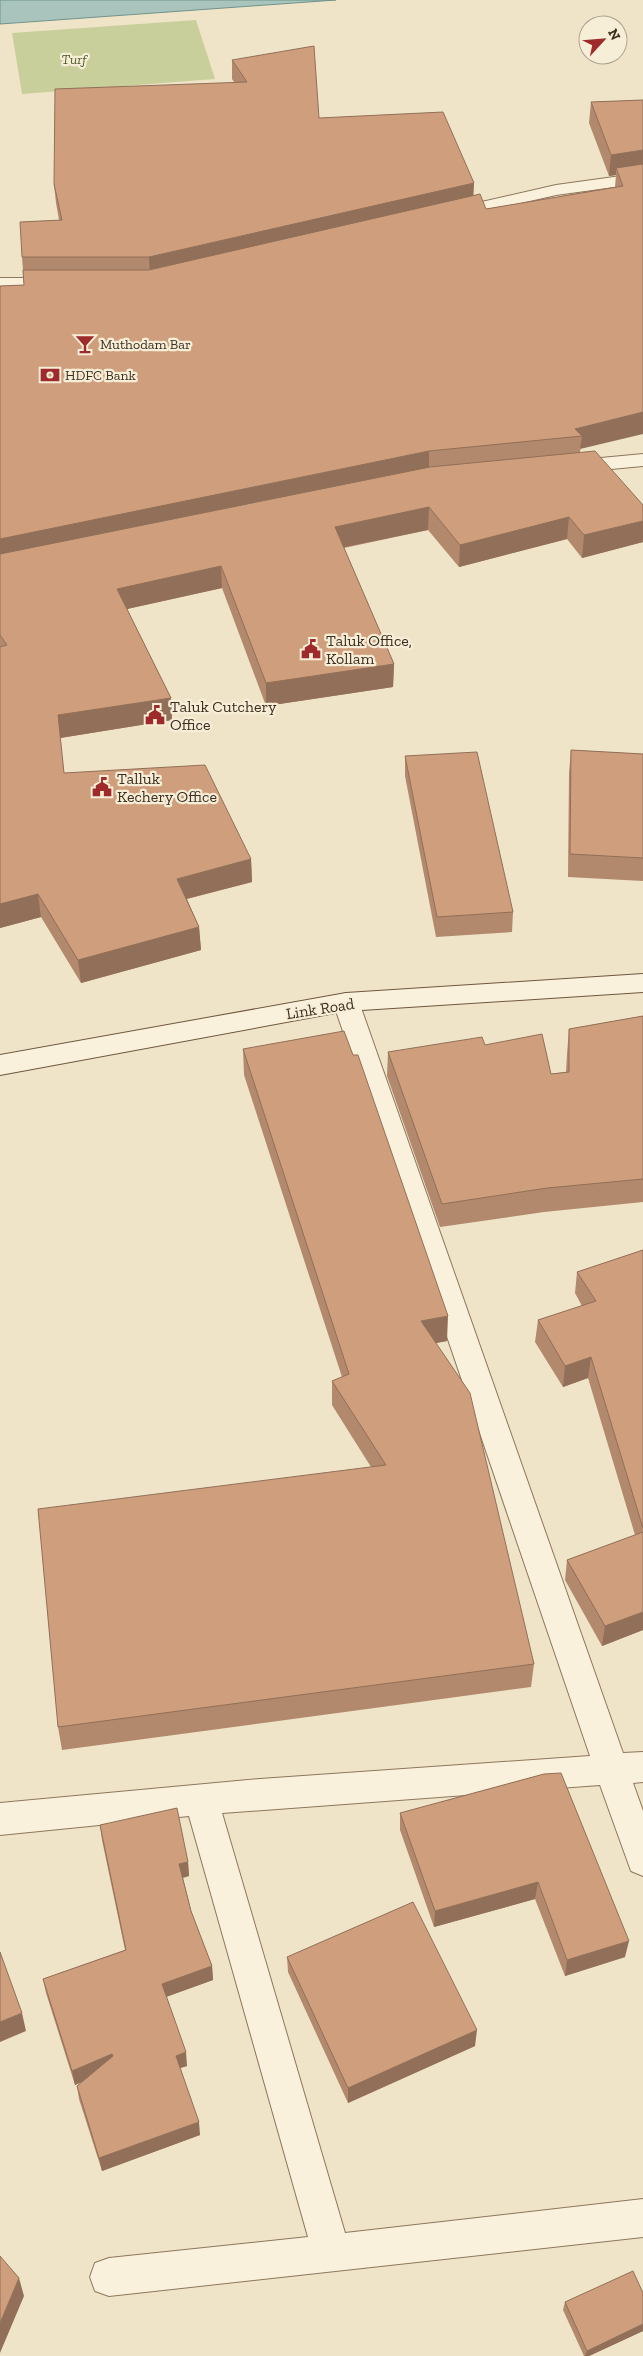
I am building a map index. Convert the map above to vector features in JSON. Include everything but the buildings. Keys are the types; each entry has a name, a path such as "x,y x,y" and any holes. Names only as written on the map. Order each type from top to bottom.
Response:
{"main road":[{"path":"431,219 556,190 643,178"},
{"path":"0,284 80,284"},
{"path":"554,469 643,460"},
{"name":"Link Road","path":"0,1065 346,1002 643,983"},
{"path":"346,1002 627,1769 643,1860"},
{"path":"0,1819 260,1794 627,1769"},
{"path":"201,1800 332,2254"},
{"path":"109,2277 332,2254 643,2218"}],"green space":[{"name":"Turf","path":"196,20 215,79 22,94 12,33"}],"water":[{"path":"0,0 336,0 0,24"}],"place":[{"name":"Muthodam Bar","path":"85,344"},
{"name":"HDFC Bank","path":"50,375"},
{"name":"Taluk Office, Kollam","path":"311,649"},
{"name":"Taluk Cutchery Office","path":"155,715"},
{"name":"Talluk Kechery Office","path":"102,787"}]}
